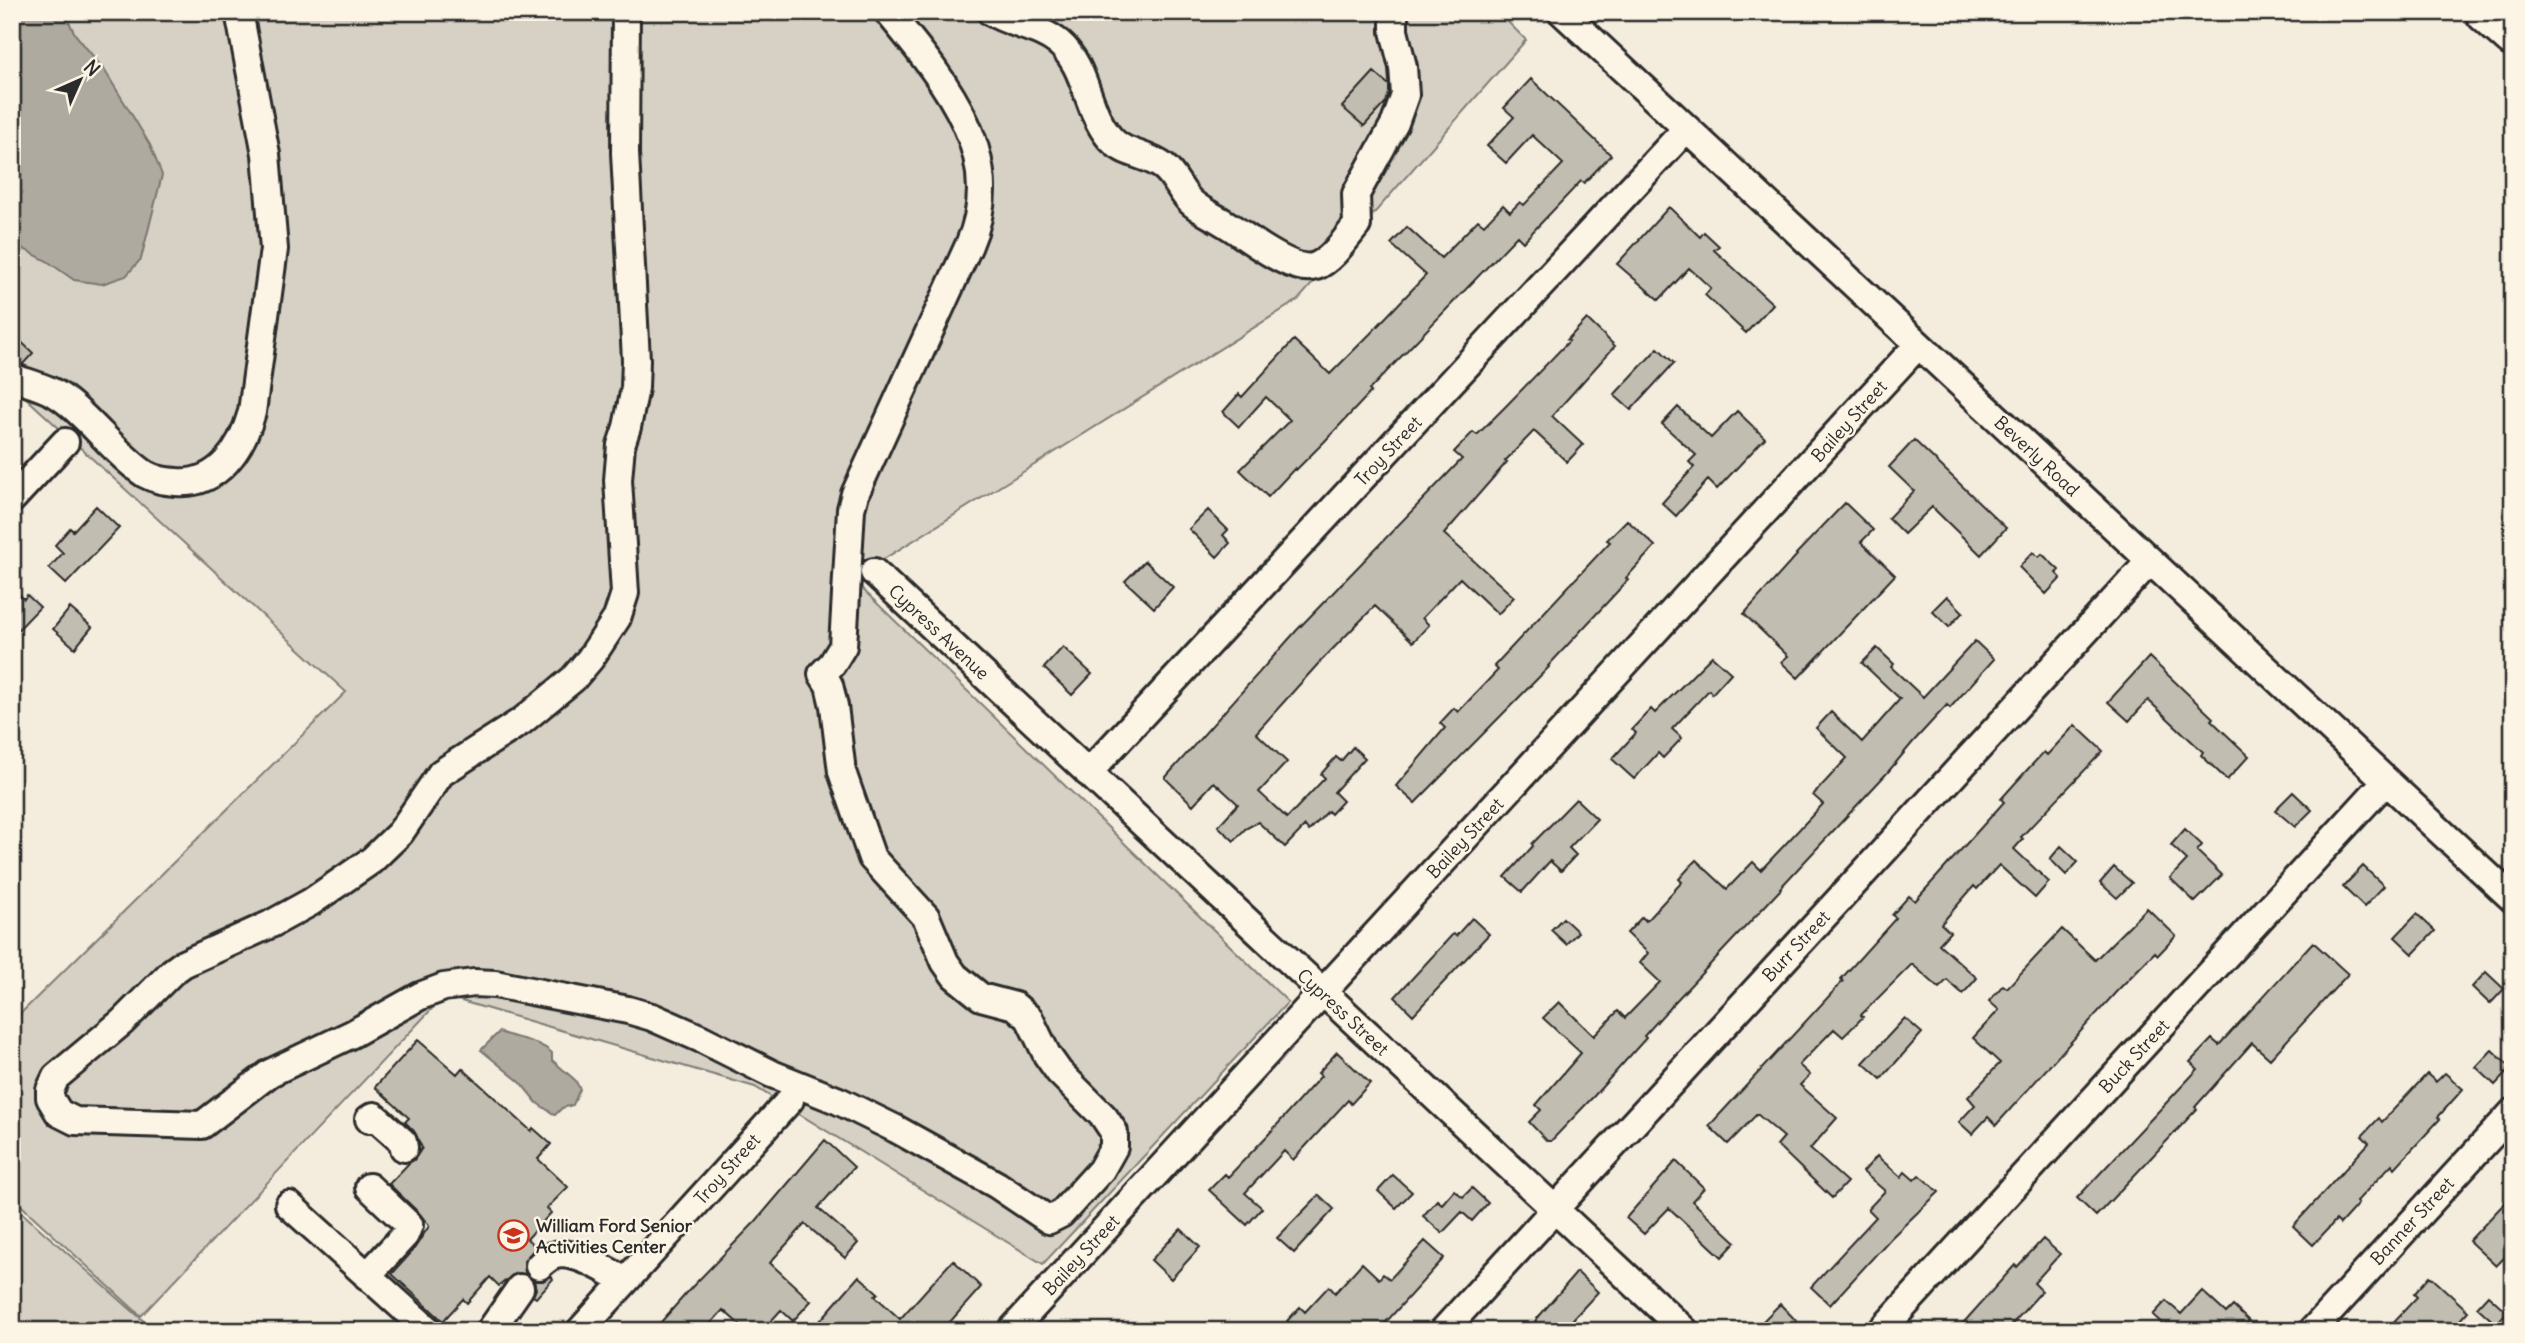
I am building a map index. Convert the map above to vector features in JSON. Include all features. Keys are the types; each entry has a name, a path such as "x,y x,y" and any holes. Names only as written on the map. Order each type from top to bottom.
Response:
{"highway":[{"path":"2485,12 2513,37"}],"street":[{"path":"12,377 50,390 65,400 142,472 158,481 186,483 207,476 237,449 246,433 252,412 274,248 266,154 239,12"},
{"path":"626,12 626,163 636,360 632,407 621,446 618,480 625,593 617,618 590,659 564,688 522,721 441,773 400,833 372,860 311,902 271,924 183,964 160,982 122,1022 61,1071 52,1083 50,1098 56,1109 66,1118 88,1123 202,1125 270,1073 352,1034 420,996 444,987 484,983 628,1010 652,1017 792,1084 873,1117 997,1185 1049,1220 1061,1214 1101,1170 1115,1147 1114,1132 1104,1117 1059,1072 1047,1055 1029,1018 1015,1006 981,998 955,976 945,962 926,917 873,858 842,772 834,706 829,685 822,674 843,646 850,509 855,494 969,246 982,207 976,152 958,107 888,12"},
{"path":"991,12 1059,43 1074,61 1099,124 1120,148 1161,165 1171,173 1189,201 1200,210 1272,253 1305,268 1316,266 1326,259 1357,225 1356,194 1401,108 1405,82 1394,31 1394,12"},
{"name":"Beverly Road","path":"1562,12 2513,899"},
{"name":"Troy Street","path":"1088,773 1686,129"},
{"name":"Bailey Street","path":"1011,1331 1918,345"},
{"path":"12,499 65,442"},
{"name":"Burr Street","path":"1443,1331 2150,561"},
{"name":"Cypress Avenue","path":"874,572 1003,693"},
{"name":"Cypress Street","path":"1003,693 1685,1331"},
{"name":"Buck Street","path":"1881,1331 2386,781"},
{"name":"Troy Street","path":"580,1331 790,1100"},
{"name":"Banner Street","path":"2312,1331 2513,1112"},
{"path":"369,1119 374,1116 403,1142 404,1148"},
{"path":"367,1276 405,1235 410,1225 369,1187"},
{"path":"289,1205 429,1331"},
{"path":"539,1266 551,1256 571,1256 599,1266 625,1281"},
{"path":"490,1331 520,1288"}],"shaded area":[{"path":"12,12 1498,12 1526,40 1298,300 852,579 1288,1002 1043,1264 755,1087 444,996 141,1316 12,1197 12,1022 346,692 12,385"},
{"path":"12,12 64,12 75,34 105,71 150,145 162,175 141,259 126,276 102,284 74,280 47,261 12,243"},
{"path":"499,1032 534,1042 552,1053 552,1060 575,1080 580,1089 573,1105 562,1108 555,1115 537,1103 520,1082 481,1050"},
{"path":"12,1204 155,1331 12,1331"}],"building":[{"path":"1374,72 1389,85 1389,93 1386,102 1364,126 1342,107"},
{"path":"1531,79 1611,155 1584,183 1581,181 1523,242 1517,236 1369,390 1371,392 1324,442 1268,497 1240,470 1290,420 1266,397 1239,427 1223,412 1239,394 1242,397 1294,340 1330,374 1370,334 1426,275 1391,244 1407,227 1441,258 1478,220 1484,225 1503,205 1510,212 1520,202 1524,205 1563,164 1532,135 1506,163 1487,146 1514,117 1504,108"},
{"path":"1669,207 1700,237 1704,232 1719,246 1714,250 1773,304 1746,333 1705,295 1711,288 1689,268 1659,300 1617,264"},
{"path":"1587,319 1615,346 1552,416 1583,445 1567,462 1534,431 1444,534 1514,597 1498,614 1460,578 1422,618 1429,625 1413,642 1375,606 1256,733 1287,762 1259,792 1287,818 1325,778 1321,774 1336,757 1341,761 1353,747 1365,758 1334,792 1343,801 1331,814 1328,811 1309,831 1305,826 1285,847 1258,822 1245,829 1234,841 1218,826 1238,804 1214,782 1193,805 1165,778 1297,630 1462,459 1454,452 1473,432 1477,435 1505,407"},
{"path":"12,333 33,353 23,364 12,362"},
{"path":"1658,348 1674,363 1631,410 1614,395"},
{"path":"1678,407 1711,438 1737,411 1765,438 1717,489 1708,480 1676,516 1662,503 1694,467 1689,462 1696,455 1662,424"},
{"path":"1914,440 2006,528 1981,555 1932,507 1904,534 1888,518 1914,491 1889,467"},
{"path":"1845,503 1873,530 1861,542 1895,575 1798,678 1781,662 1788,656 1744,614"},
{"path":"96,506 119,528 66,584 49,568 63,553 55,545 70,528 73,531"},
{"path":"1208,510 1228,530 1223,535 1230,543 1217,557 1189,529"},
{"path":"1627,520 1655,546 1549,667 1415,803 1396,786 1445,728 1440,723 1454,708 1458,712 1498,670 1494,666 1610,542 1607,540"},
{"path":"2033,552 2039,557 2042,554 2059,570 2056,573 2061,578 2046,594 2019,567"},
{"path":"1145,561 1173,587 1154,608 1125,581"},
{"path":"12,588 24,599 27,595 40,607 12,636"},
{"path":"1947,596 1963,612 1949,627 1932,611"},
{"path":"70,608 92,627 75,648 53,629"},
{"path":"1975,641 1994,659 1950,708 1947,705 1671,1006 1594,1096 1551,1141 1547,1141 1529,1122 1541,1110 1536,1105 1581,1053 1543,1018 1559,1002 1594,1036 1618,1011 1625,1018 1660,982 1640,963 1648,953 1627,933 1642,917 1646,921 1682,882 1679,879 1696,860 1727,889 1753,862 1761,870 1823,804 1813,795 1847,758 1816,728 1831,712 1862,742 1900,699 1862,663 1877,648 1894,664 1891,667 1923,697"},
{"path":"1063,647 1092,674 1072,695 1044,668"},
{"path":"1712,656 1731,673 1712,694 1709,690 1672,729 1682,738 1663,758 1658,753 1634,779 1612,759 1636,733 1632,729 1651,709 1655,713"},
{"path":"2149,657 2249,756 2227,780 2201,755 2203,752 2148,700 2129,721 2108,702"},
{"path":"2075,725 2103,751 2021,837 2023,839 2014,849 2049,882 2035,898 1999,865 1977,889 1974,886 1941,924 1950,932 1939,944 1977,978 1963,994 1947,980 1939,988 1912,964 1843,1037 1834,1029 1799,1065 1810,1075 1800,1085 1837,1118 1810,1149 1847,1182 1832,1198 1777,1145 1784,1137 1757,1114 1728,1144 1709,1126 1843,981 1841,979 1896,918 1892,915 1909,896 1915,901 2004,802 2001,799 2027,770 2044,752 2047,755"},
{"path":"2293,792 2312,810 2295,827 2275,810"},
{"path":"1576,799 1597,819 1569,848 1576,855 1561,871 1550,861 1522,892 1505,877 1532,844"},
{"path":"2185,829 2202,845 2197,851 2222,875 2195,902 2170,878 2187,860 2171,845"},
{"path":"2061,846 2078,862 2066,875 2050,859"},
{"path":"2363,866 2384,886 2364,907 2343,887"},
{"path":"2114,867 2132,883 2117,898 2100,883"},
{"path":"2147,908 2176,936 2158,955 2155,952 2117,991 1996,1125 1988,1117 1972,1134 1959,1122 1975,1105 1968,1097 2000,1063 1973,1038 1999,1010 1989,1001 2003,985 2007,988 2062,929 2095,960"},
{"path":"2417,914 2435,931 2413,954 2395,937"},
{"path":"1472,918 1489,934 1413,1015 1395,997 1453,934 1456,936"},
{"path":"1563,918 1578,932 1566,944 1551,930"},
{"path":"2313,942 2348,974 2270,1059 2252,1043 2195,1107 2197,1109 2096,1216 2077,1198 2198,1069 2190,1062 2212,1039 2219,1045"},
{"path":"2486,972 2504,989 2490,1004 2472,987"},
{"path":"1905,1018 1922,1033 1881,1079 1863,1063"},
{"path":"418,1040 457,1074 462,1068 531,1131 533,1128 551,1144 538,1159 568,1187 547,1208 551,1213 527,1239 536,1247 524,1261 526,1274 514,1274 499,1286 490,1277 467,1303 463,1299 443,1321 392,1274 412,1252 429,1226 389,1184 414,1160 422,1148 414,1131 405,1122 409,1118 375,1087"},
{"path":"2492,1050 2511,1068 2495,1085 2476,1067"},
{"path":"1337,1052 1370,1083 1351,1104 1348,1100 1293,1160 1284,1151 1245,1193 1262,1208 1247,1225 1209,1190 1225,1174 1228,1177 1267,1136 1321,1076 1318,1073"},
{"path":"2445,1073 2463,1089 2438,1117 2440,1119 2395,1168 2392,1164 2356,1202 2358,1204 2340,1224 2336,1220 2313,1245 2293,1226 2369,1143 2362,1136 2379,1118 2382,1122 2427,1074 2436,1082"},
{"path":"825,1140 854,1167 818,1208 858,1243 845,1258 805,1224 770,1263 811,1301 793,1321 781,1310 762,1331 747,1331 723,1310 704,1331 653,1331 756,1221"},
{"path":"1877,1156 1901,1177 1905,1172 1914,1180 1919,1175 1939,1192 1891,1238 1830,1305 1811,1287 1876,1217 1868,1209 1885,1191 1863,1172"},
{"path":"1676,1161 1704,1188 1692,1201 1736,1242 1722,1257 1669,1208 1644,1234 1626,1218"},
{"path":"1393,1175 1412,1192 1396,1208 1378,1191"},
{"path":"1472,1188 1488,1203 1472,1221 1462,1212 1442,1233 1423,1216 1437,1200 1442,1204 1454,1190 1463,1197"},
{"path":"2513,1194 2513,1249 2496,1266 2469,1241"},
{"path":"1319,1195 1334,1209 1294,1253 1277,1238"},
{"path":"1181,1229 1200,1247 1171,1279 1151,1260"},
{"path":"2043,1239 2060,1254 2034,1283 2042,1291 2006,1331 1956,1331 2015,1265 2017,1267"},
{"path":"1425,1241 1444,1258 1378,1331 1287,1331 1292,1326 1287,1321 1300,1307 1305,1312 1329,1286 1335,1293 1362,1263 1379,1279 1383,1274 1390,1279"},
{"path":"953,1260 981,1287 942,1331 830,1331 819,1322 859,1276 878,1293 875,1296 900,1319"},
{"path":"1577,1272 1598,1292 1573,1319 1586,1331 1545,1331 1535,1321"},
{"path":"551,1276 553,1279 536,1298 533,1296 536,1289 534,1281 543,1281"},
{"path":"2430,1276 2468,1311 2450,1331 2385,1331 2417,1297 2414,1294"},
{"path":"2202,1291 2226,1313 2233,1306 2249,1321 2243,1328 2246,1331 2166,1331 2168,1329 2153,1315 2166,1301 2181,1314"},
{"path":"2488,1295 2507,1312 2496,1324 2477,1307"},
{"path":"1780,1304 1806,1331 1753,1331"}],"place":[{"name":"William Ford Senior Activities Center","path":"513,1235"}]}
